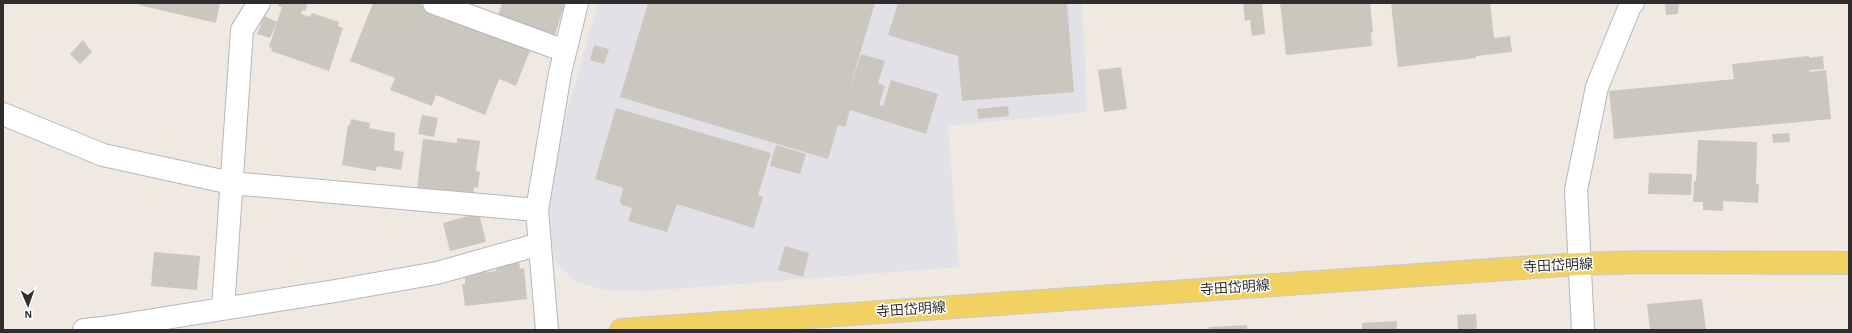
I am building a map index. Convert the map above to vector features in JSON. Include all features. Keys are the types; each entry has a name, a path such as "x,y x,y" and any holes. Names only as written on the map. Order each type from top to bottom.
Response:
{"main road":[{"name":"寺田岱明線","path":"621,330 1579,264 1644,262 1849,263"}],"street":[{"path":"223,309 242,30 259,3"},
{"path":"434,3 565,51"},
{"path":"547,330 537,210 560,73 577,3"},
{"path":"1583,330 1576,190 1597,87 1630,6 1633,3"},
{"path":"3,114 102,156 231,183 537,210"},
{"path":"84,330 223,309 437,273 540,244"}],"shaded area":[{"path":"598,3 1082,3 1087,112 948,126 959,267 648,291 602,290 573,280 555,261 546,206 555,154"}],"building":[{"path":"140,3 220,3 216,23 139,5"},
{"path":"279,3 308,3 305,11 302,10 301,14 310,17 312,13 339,22 338,26 343,28 329,71 271,51 272,48 269,47 282,7 278,6"},
{"path":"373,3 417,3 531,48 516,86 499,79 485,115 436,95 432,106 390,90 395,78 350,61"},
{"path":"502,3 565,3 554,38 497,19"},
{"path":"648,3 875,3 849,90 861,54 885,61 878,83 885,86 879,105 883,106 891,80 938,94 926,134 850,110 845,127 838,125 828,159 620,97"},
{"path":"898,3 1067,3 1074,92 962,101 958,56 888,35"},
{"path":"1243,3 1262,3 1265,34 1252,36 1250,20 1245,21"},
{"path":"1280,3 1370,3 1373,32 1371,33 1372,46 1286,55"},
{"path":"1391,3 1490,3 1494,38 1510,36 1512,52 1476,56 1476,58 1398,67"},
{"path":"1665,3 1679,3 1678,14 1666,15"},
{"path":"264,16 277,22 270,38 257,34"},
{"path":"83,40 92,52 80,64 70,54"},
{"path":"594,45 609,49 604,64 590,60"},
{"path":"1809,56 1809,58 1823,56 1824,69 1810,70 1810,72 1826,70 1831,119 1614,139 1609,91 1734,79 1732,64"},
{"path":"1121,67 1127,109 1104,112 1098,70"},
{"path":"1008,106 1009,116 978,119 977,109"},
{"path":"616,108 771,153 758,195 763,197 754,227 753,228 677,204 667,232 628,221 632,208 622,205 620,202 623,188 595,179"},
{"path":"422,115 438,118 434,137 418,134"},
{"path":"351,119 370,123 369,128 395,133 394,150 404,152 401,170 377,166 376,171 342,165 348,125 350,125"},
{"path":"1789,133 1790,142 1773,143 1772,134"},
{"path":"457,138 480,141 476,171 480,172 478,188 474,187 473,194 417,188 423,139 457,143"},
{"path":"1698,140 1757,142 1756,184 1759,184 1758,203 1723,201 1723,211 1703,210 1703,202 1693,202 1694,181 1696,181"},
{"path":"776,145 806,154 800,174 770,166"},
{"path":"1649,173 1692,174 1691,195 1648,194"},
{"path":"479,213 486,242 450,251 443,223"},
{"path":"785,246 809,253 803,277 778,270"},
{"path":"154,252 200,256 197,290 151,286"},
{"path":"519,258 520,269 524,268 527,299 465,306 462,284 465,284 465,275 496,271 495,266"},
{"path":"1702,299 1706,330 1650,330 1647,304"},
{"path":"1476,314 1477,330 1458,330 1457,315"},
{"path":"1397,321 1397,330 1362,330 1362,323"},
{"path":"1247,325 1247,330 1209,330 1209,327"}]}
